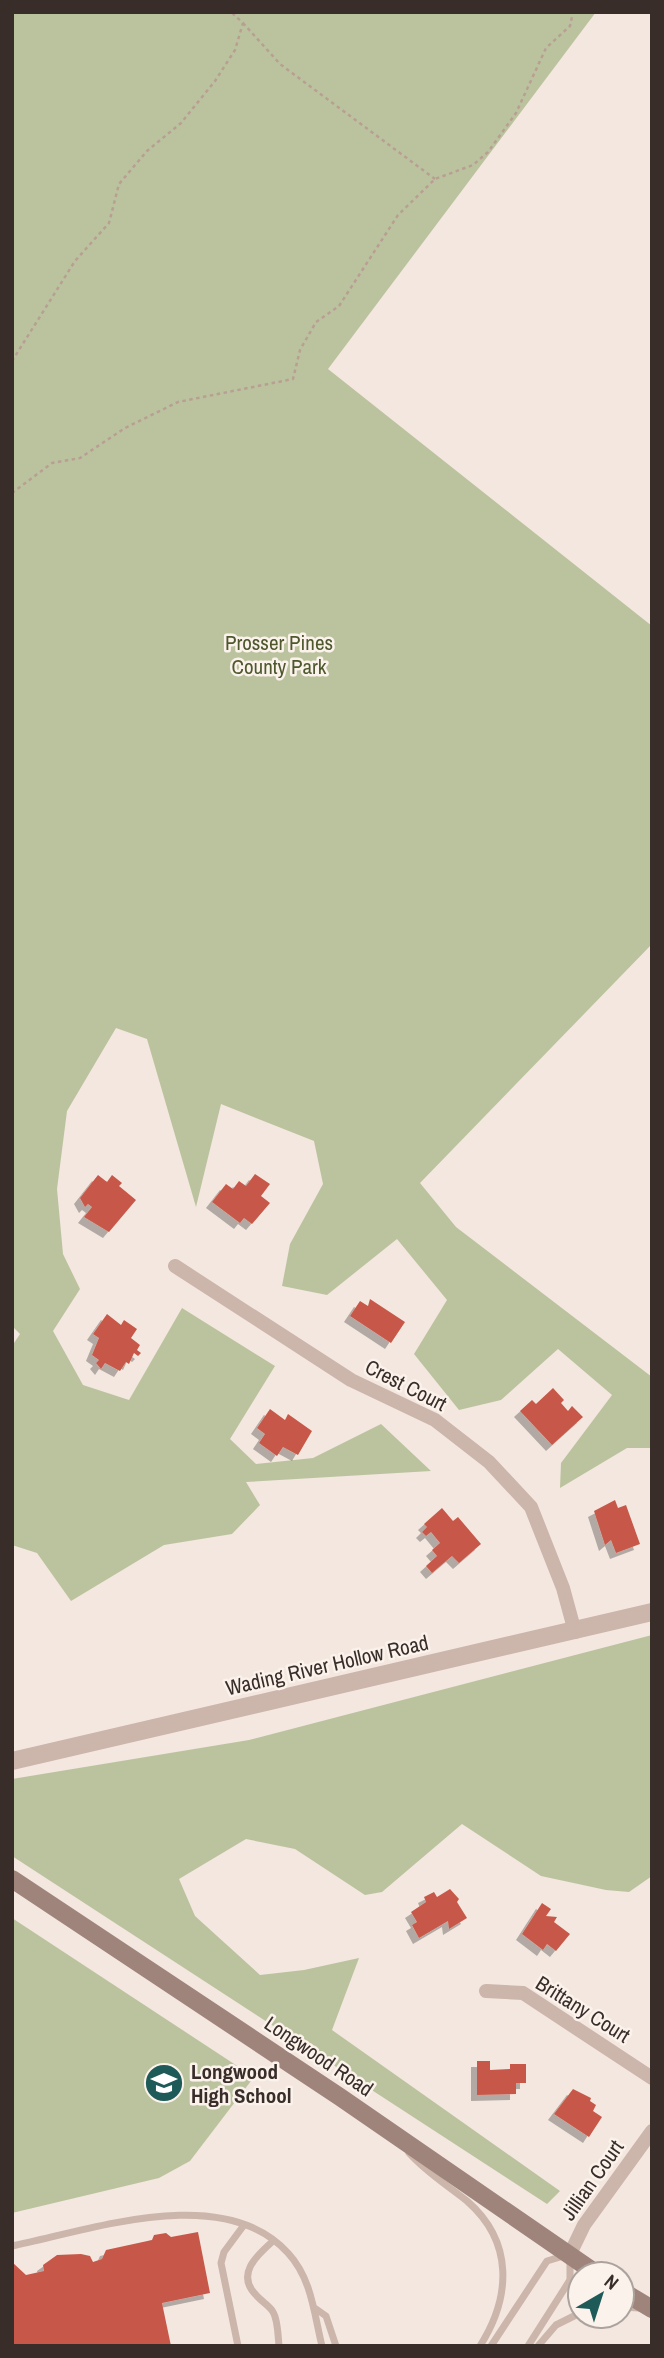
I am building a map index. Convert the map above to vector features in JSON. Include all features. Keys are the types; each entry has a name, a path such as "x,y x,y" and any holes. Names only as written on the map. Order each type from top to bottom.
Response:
{"main road":[{"name":"Longwood Road","path":"12,1879 578,2260"},
{"path":"636,2300 651,2309"}],"street":[{"name":"Crest Court","path":"175,1266 351,1380 435,1420 489,1462 531,1507 564,1588 575,1632"},
{"name":"Wading River Hollow Road","path":"12,1761 324,1686 473,1655 519,1641 575,1632 652,1612"},
{"name":"Brittany Court","path":"486,1991 523,1993 652,2078"},
{"name":"Jillian Court","path":"570,2254 584,2225 652,2131"}],"lane":[{"path":"393,2134 425,2171 468,2202 483,2220 498,2247 504,2269 504,2295 480,2346"},
{"path":"12,2246 171,2216 221,2217 244,2225 288,2252 316,2309 326,2316 335,2346"},
{"path":"237,2346 221,2263 223,2252 244,2225"},
{"path":"273,2241 253,2259 247,2270 247,2280 253,2293 274,2312 279,2346"},
{"path":"491,2346 547,2261 570,2254 570,2280 528,2346"},
{"path":"316,2309 314,2320 322,2346"},
{"path":"538,2346 556,2325 566,2320"}],"path":[{"path":"231,12 280,64 435,179"},
{"path":"12,493 52,463 80,458 125,428 178,402 293,379 300,350 316,322 339,306 398,215 435,179 473,165 488,152 516,113 546,48 570,26 573,12"},
{"path":"12,361 75,261 109,223 119,184 147,151 181,123 215,82 235,50 243,23"}],"green space":[{"name":"Prosser Pines County Park","path":"12,12 596,12 328,369 652,626 652,944 420,1183 456,1227 652,1377 652,1448 627,1448 560,1488 561,1463 612,1395 558,1349 501,1400 459,1410 414,1354 447,1300 397,1239 327,1295 282,1286 290,1244 323,1184 314,1141 221,1104 196,1207 147,1039 116,1028 67,1111 57,1189 63,1254 80,1289 53,1331 83,1385 129,1400 182,1308 275,1366 230,1439 256,1464 313,1458 381,1424 431,1471 246,1482 260,1505 232,1534 164,1545 71,1601 37,1553 12,1545 12,1346 20,1334 12,1326"},
{"path":"652,1635 652,1876 629,1892 606,1890 541,1876 462,1824 382,1892 365,1895 295,1849 246,1839 179,1879 195,1916 260,1975 304,1970 359,1958 332,2030 560,2191 547,2204 12,1856 12,1779 249,1740"},
{"path":"12,1918 254,2077 190,2161 159,2178 12,2213"}],"building":[{"path":"255,1174 270,1184 261,1196 270,1203 252,1224 244,1218 240,1223 212,1202 226,1184 233,1189 239,1181 246,1186"},
{"path":"98,1175 107,1182 112,1175 122,1183 119,1186 136,1200 109,1232 84,1217 92,1207 88,1204 85,1207 80,1198"},
{"path":"370,1299 405,1322 391,1343 350,1316 360,1301 368,1306"},
{"path":"107,1314 121,1325 124,1320 137,1329 131,1338 140,1345 137,1350 141,1353 138,1356 134,1353 129,1364 126,1362 120,1371 105,1363 101,1369 96,1363 99,1360 92,1355 99,1338 93,1334"},
{"path":"553,1388 564,1400 561,1403 568,1411 572,1406 583,1417 552,1445 520,1411 532,1400 536,1404"},
{"path":"270,1409 285,1420 288,1414 312,1431 298,1455 283,1447 277,1456 259,1443 265,1434 257,1428"},
{"path":"615,1500 618,1508 626,1505 640,1544 616,1553 611,1540 605,1545 594,1511"},
{"path":"442,1508 453,1521 458,1517 481,1544 459,1563 452,1556 432,1573 426,1566 437,1556 432,1550 440,1543 431,1532 426,1536 422,1532 427,1527 424,1524"},
{"path":"450,1889 459,1899 457,1902 467,1918 449,1929 448,1921 419,1938 412,1925 417,1922 411,1912 426,1902 424,1897 434,1892 437,1897"},
{"path":"542,1903 551,1909 546,1916 557,1917 554,1922 570,1934 556,1951 547,1944 543,1950 522,1934"},
{"path":"477,2061 490,2061 490,2070 510,2069 510,2064 526,2064 526,2083 516,2083 516,2094 477,2095"},
{"path":"573,2089 591,2098 590,2101 596,2105 593,2111 602,2117 589,2137 554,2114"},
{"path":"198,2232 210,2293 162,2303 171,2346 12,2346 12,2262 26,2275 44,2271 43,2265 57,2255 81,2254 90,2256 93,2262 102,2259 106,2250 152,2240 154,2235 166,2233 171,2237"}],"place":[{"name":"Longwood High School","path":"164,2083"}]}
